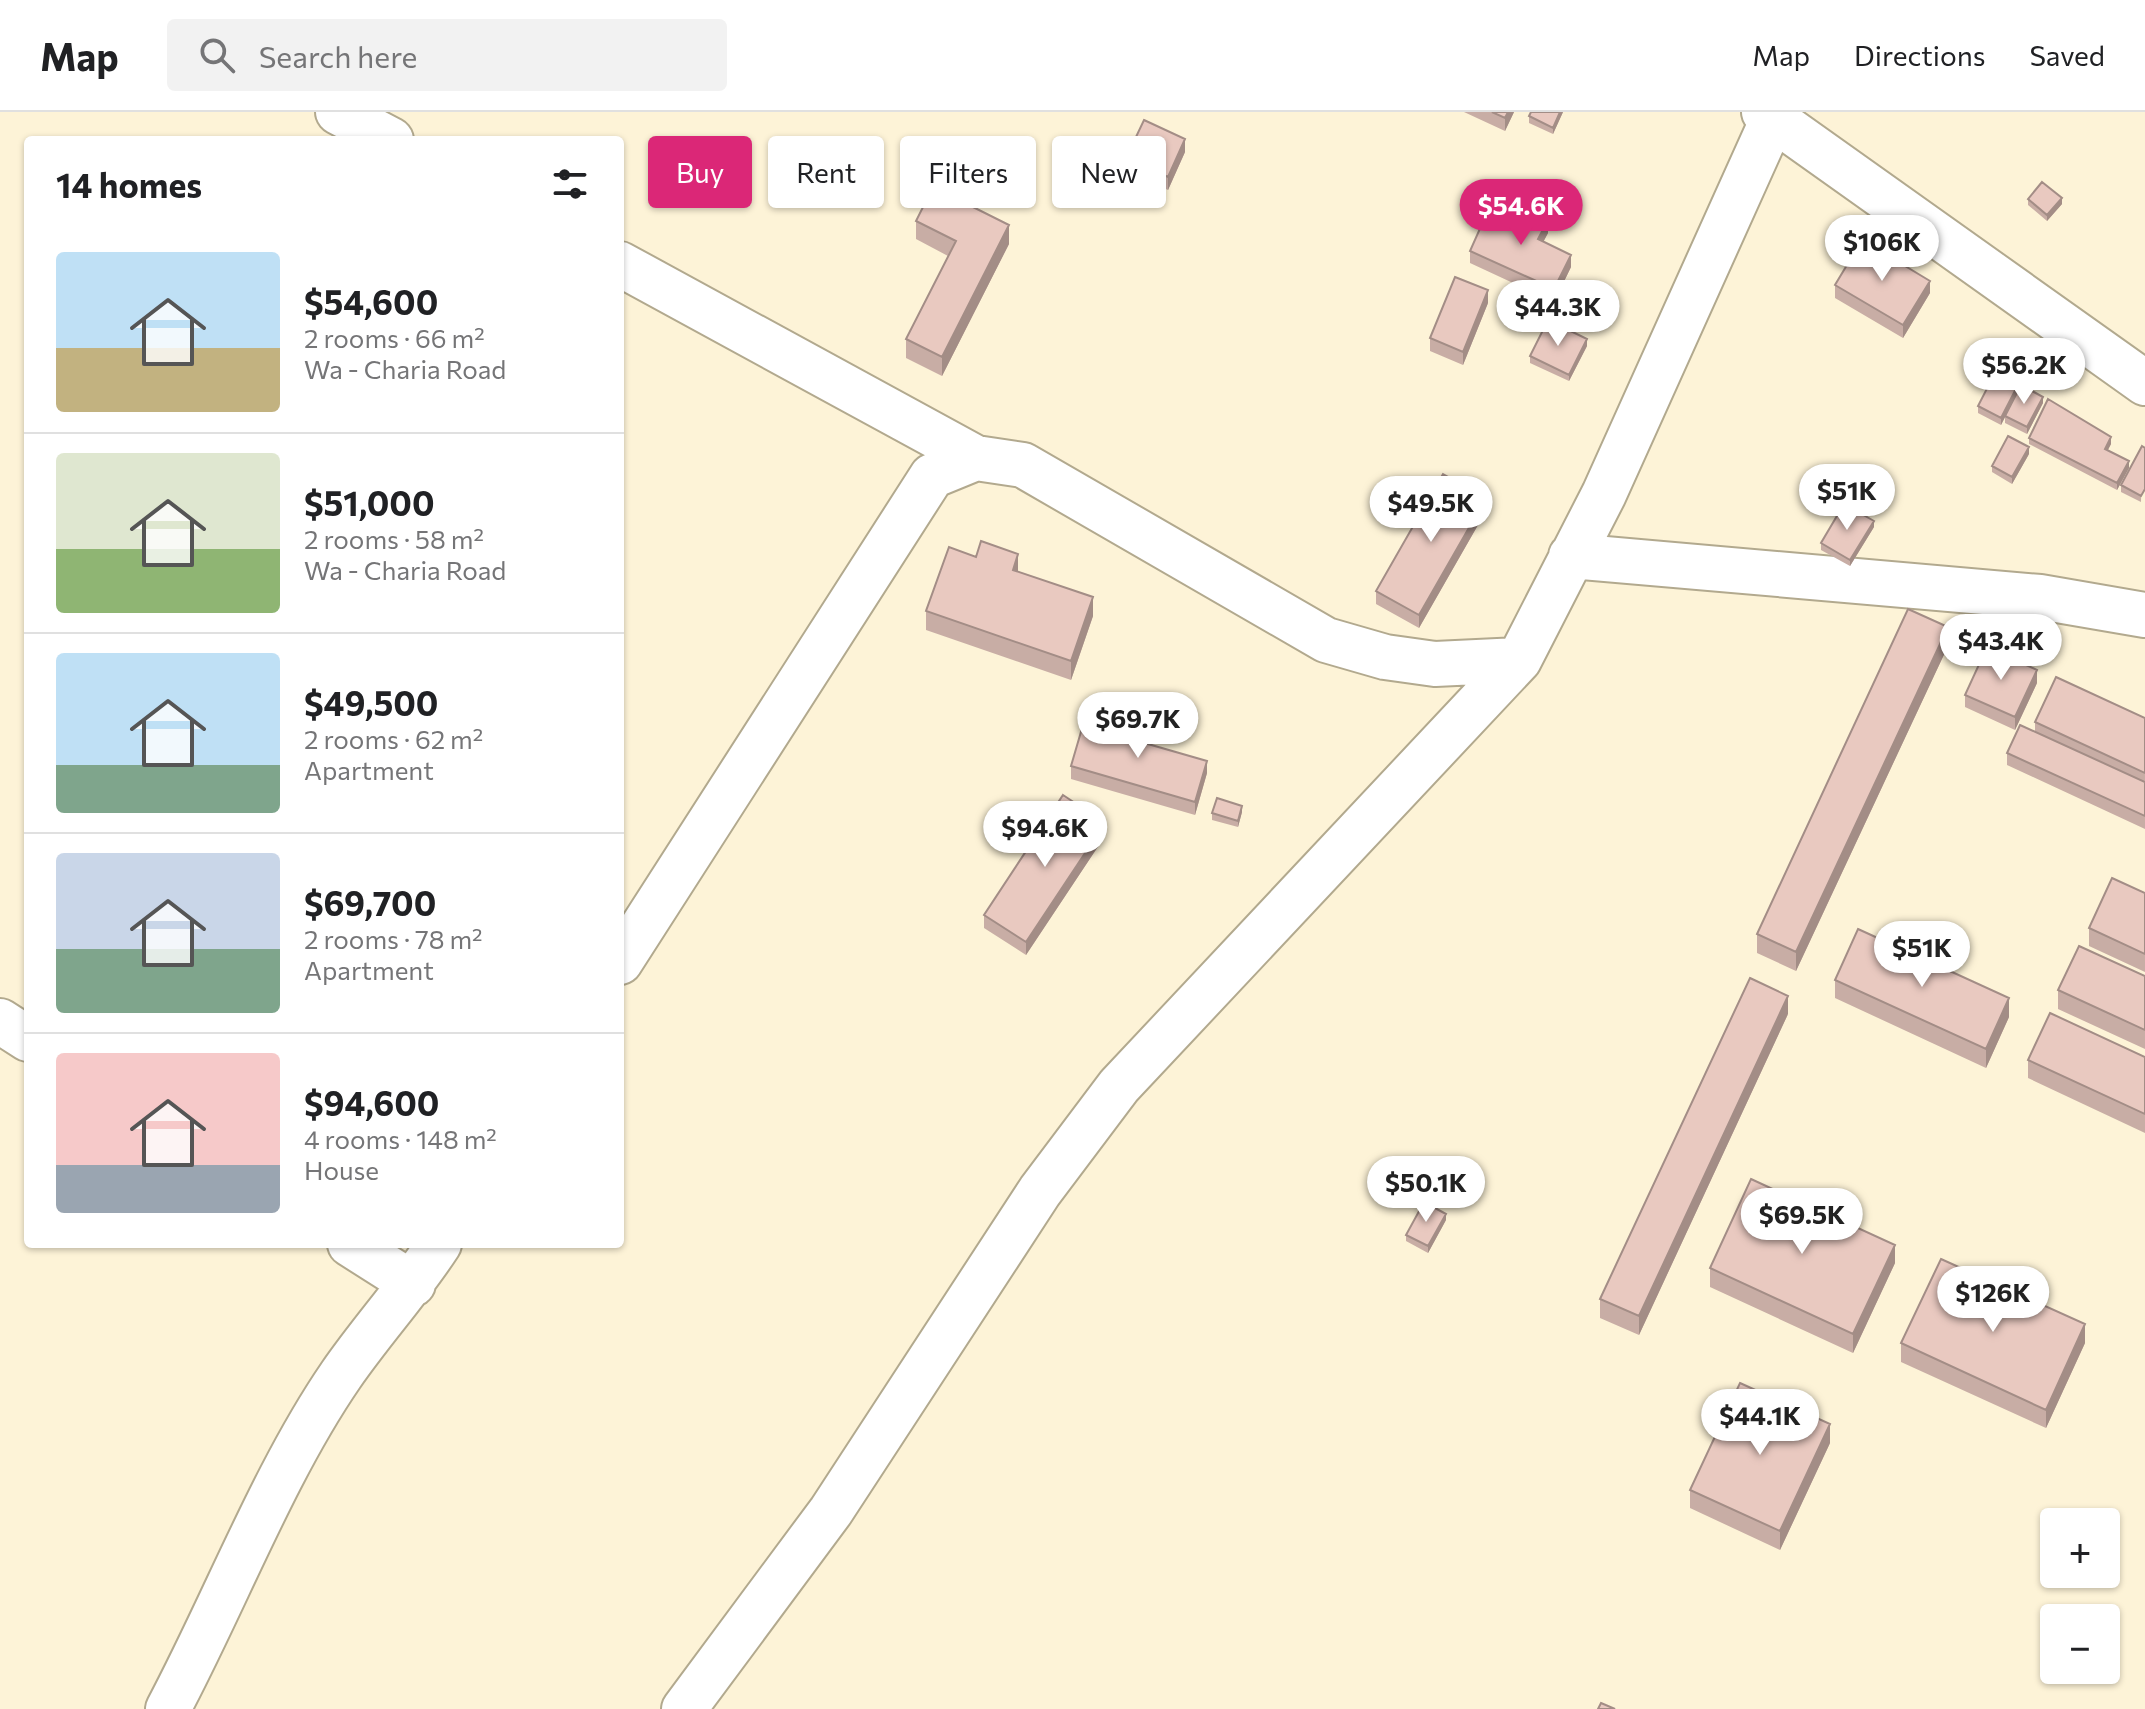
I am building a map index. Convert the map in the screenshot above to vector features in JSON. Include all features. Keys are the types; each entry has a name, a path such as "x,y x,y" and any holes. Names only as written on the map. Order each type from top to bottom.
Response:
{"street":[{"path":"338,112 383,136"},
{"path":"684,1709 831,1511 1040,1191 1119,1086 1519,660 1604,494 1771,114 2145,383"},
{"path":"624,266 976,458 1023,465 1326,640 1385,657 1435,664 1519,660"},
{"path":"624,956 932,476 976,458"},
{"path":"1571,556 2040,597 2145,615"},
{"path":"0,1021 24,1036"},
{"path":"356,1248 413,1284"},
{"path":"168,1709 214,1623 279,1484 341,1376 413,1284 436,1248"}],"building":[{"path":"1492,112 1508,112 1505,118"},
{"path":"1531,112 1560,112 1553,128 1529,116"},
{"path":"1144,120 1185,139 1168,177 1166,136 1136,136"},
{"path":"2042,182 2062,198 2047,215 2028,199"},
{"path":"1513,204 1548,220 1538,239 1571,255 1554,289 1470,251 1486,215 1504,224"},
{"path":"922,208 975,208 1009,225 942,357 906,339 956,241 916,221"},
{"path":"1862,240 1930,281 1903,325 1835,285"},
{"path":"1455,277 1488,290 1463,352 1430,338"},
{"path":"1548,320 1587,339 1569,375 1530,356"},
{"path":"1998,367 2021,379 2001,418 1978,406"},
{"path":"2021,385 2043,397 2027,427 2005,416"},
{"path":"2048,399 2111,437 2105,449 2129,461 2117,483 2029,438"},
{"path":"2008,436 2029,447 2012,477 1992,466"},
{"path":"2142,446 2145,448 2145,489 2141,496 2121,485"},
{"path":"1443,474 1486,498 1419,615 1376,591"},
{"path":"1844,504 1874,521 1850,560 1821,543"},
{"path":"981,541 1018,554 1013,570 1093,597 1071,661 926,611 949,547 976,557"},
{"path":"1908,609 1948,627 1796,952 1757,934"},
{"path":"1987,647 2037,670 2015,717 1965,695"},
{"path":"2056,677 2145,718 2145,773 2035,722"},
{"path":"1115,715 1154,727 1148,744 1207,761 1195,802 1071,766 1083,725 1110,733"},
{"path":"2020,725 2145,782 2145,816 2007,753"},
{"path":"1063,795 1105,823 1026,942 984,915"},
{"path":"1217,798 1242,806 1238,821 1212,813"},
{"path":"2112,878 2145,893 2145,954 2089,928"},
{"path":"1858,929 2009,998 1986,1049 1835,980"},
{"path":"2079,946 2145,976 2145,1030 2058,990"},
{"path":"1750,978 1788,996 1639,1316 1600,1299"},
{"path":"2050,1013 2145,1057 2145,1114 2028,1060"},
{"path":"1751,1179 1895,1245 1853,1334 1710,1268"},
{"path":"1424,1202 1446,1214 1428,1246 1406,1235"},
{"path":"1941,1259 2085,1324 2046,1410 1901,1343"},
{"path":"1740,1383 1830,1424 1780,1531 1690,1490"},
{"path":"1601,1703 1615,1709 1598,1709"}]}
